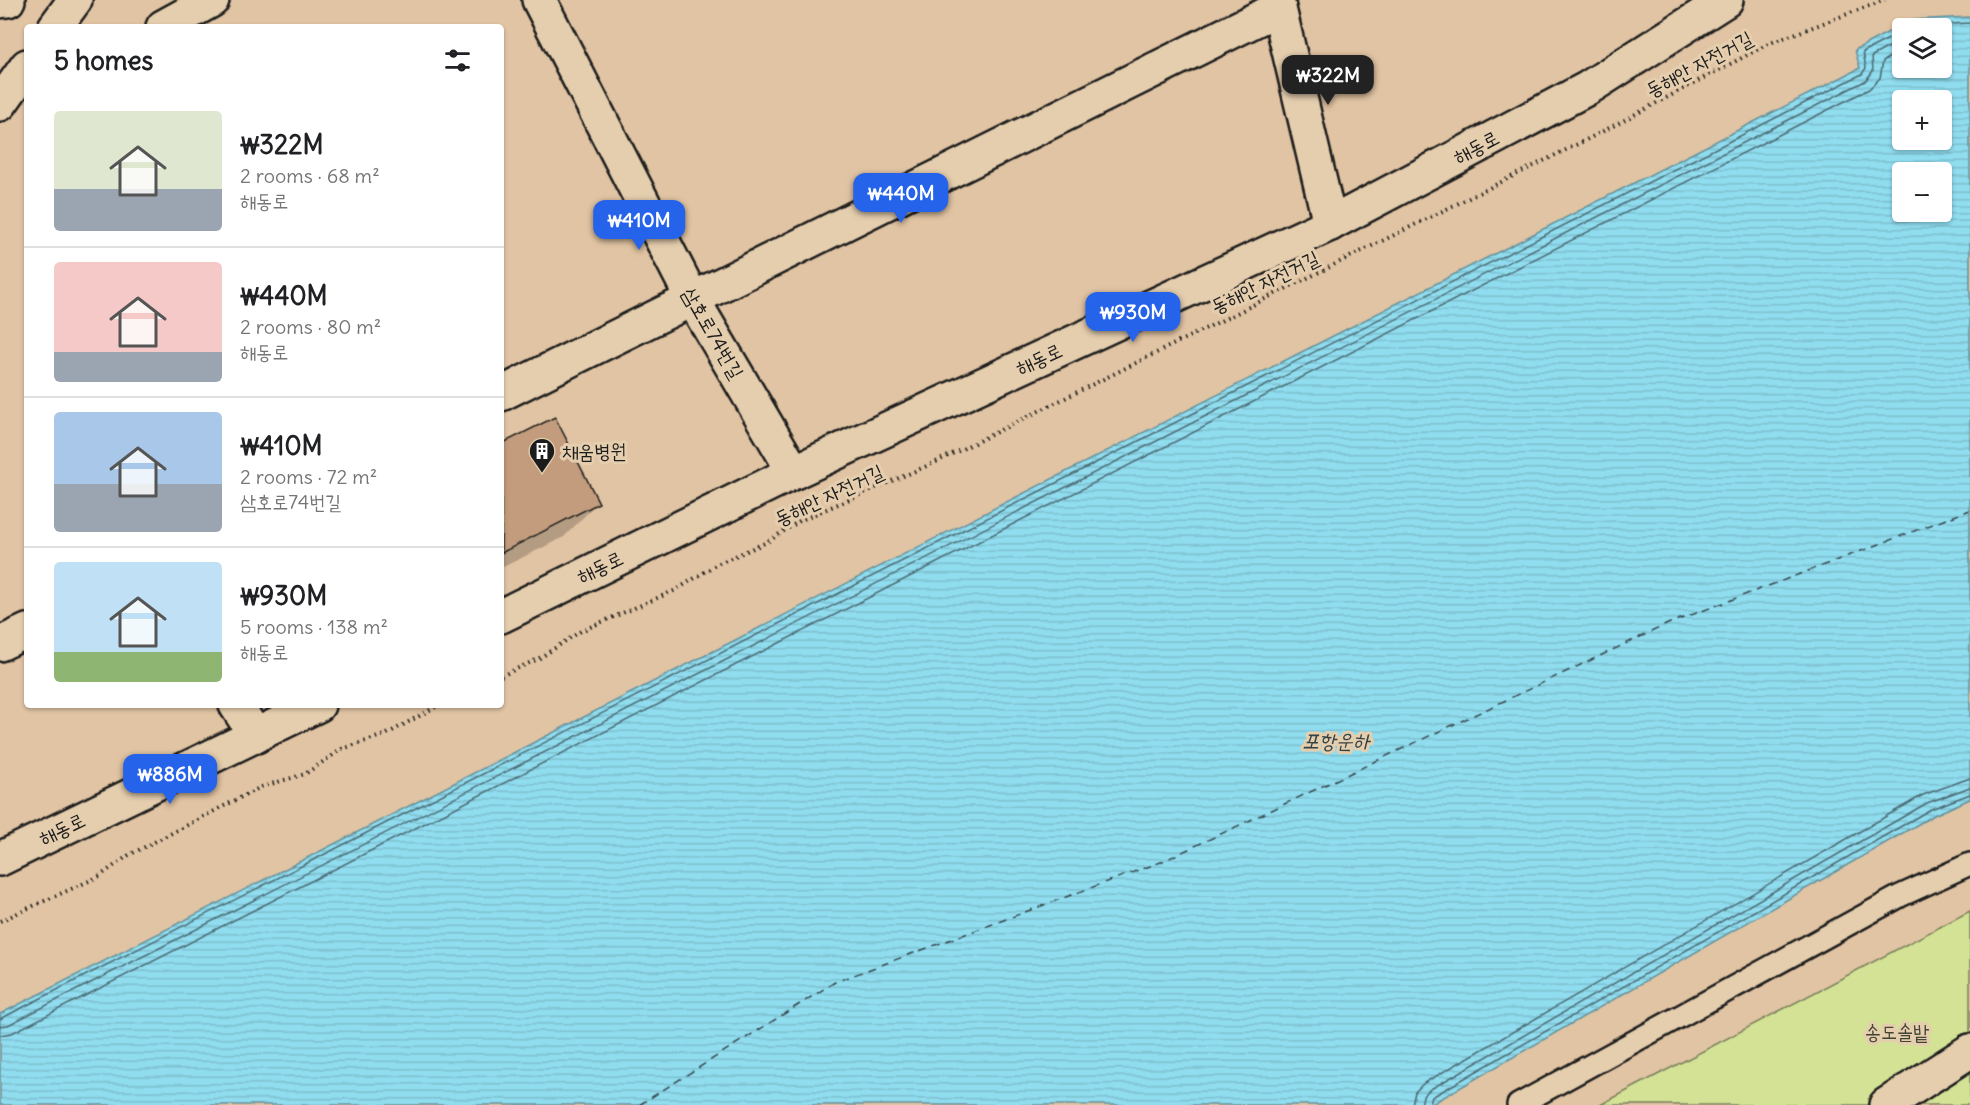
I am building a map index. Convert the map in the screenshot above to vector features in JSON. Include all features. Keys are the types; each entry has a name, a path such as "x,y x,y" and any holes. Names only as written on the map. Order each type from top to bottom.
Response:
{"street":[{"path":"0,1 8,0"},
{"path":"57,24 75,0"},
{"path":"168,24 212,0"},
{"name":"삼호로74번길","path":"538,0 693,300 794,472"},
{"name":"해동로","path":"504,615 794,472 1330,224 1588,88 1726,0"},
{"path":"504,393 693,300 1278,4 1330,224"},
{"path":"0,104 24,70"},
{"path":"0,110 24,98"},
{"path":"0,644 24,632"},
{"path":"238,708 256,736"},
{"name":"해동로","path":"0,859 312,708"},
{"path":"1886,1105 1970,1051"}],"lane":[{"path":"1518,1105 1900,896 1970,864"}],"path":[{"name":"동해안 자전거길","path":"504,675 538,659 581,631 676,590 717,564 767,542 801,520 936,462 1596,135 1770,43 1885,0"},
{"path":"0,921 100,876 129,855 261,787 305,774 342,749 387,734 434,708"}],"green space":[{"name":"송도솔밭","path":"1970,911 1970,1105 1600,1105"}],"water":[{"name":"포항운하","path":"1970,17 1970,799 1934,815 1430,1105 0,1105 0,1014 1860,68 1855,50 1892,30 1892,78 1952,78 1950,18"}],"building":[{"name":"채움병원","path":"555,417 599,503 504,551 504,442"}],"ferry route":[{"path":"639,1105 835,982 1161,862 1670,623 1970,510"}],"place":[{"name":"채움병원","path":"542,474"}]}
